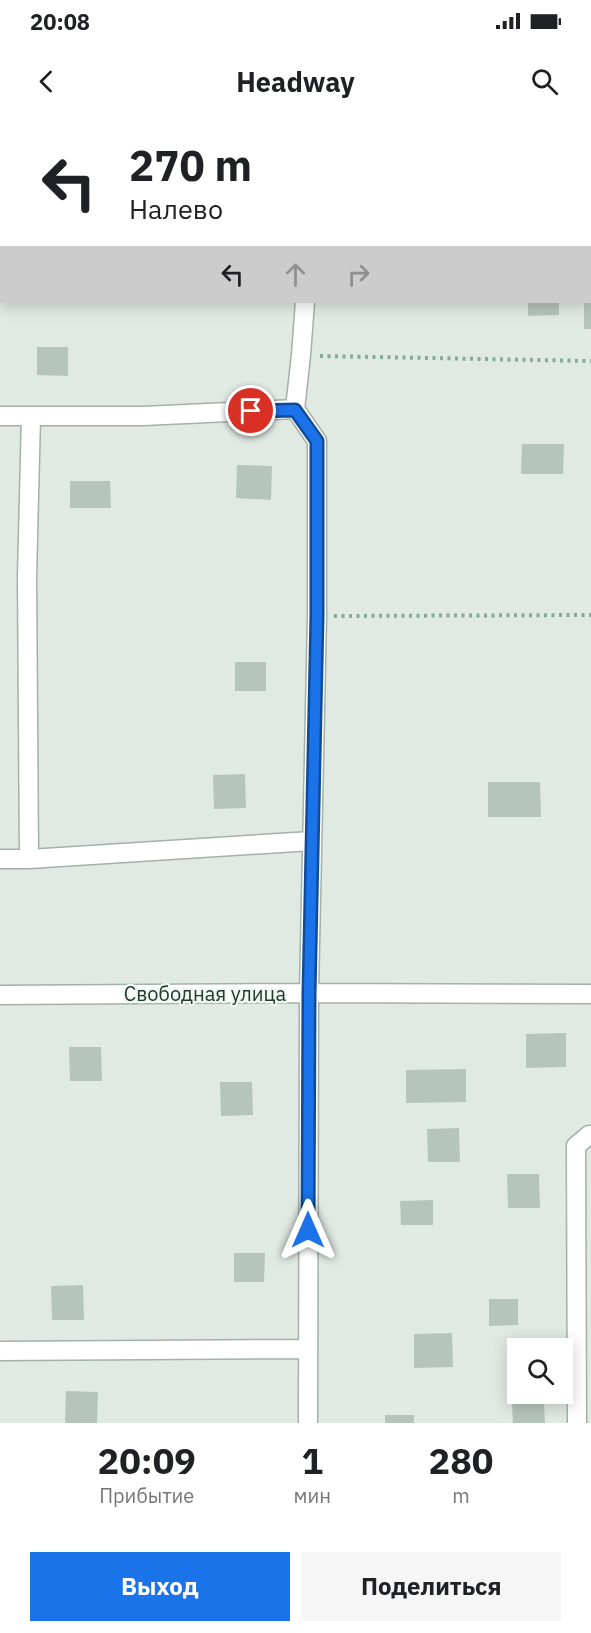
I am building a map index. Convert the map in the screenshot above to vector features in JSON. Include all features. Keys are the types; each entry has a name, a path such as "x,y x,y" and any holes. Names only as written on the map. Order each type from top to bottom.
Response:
{"street":[{"path":"305,303 295,410 317,441 317,616 309,993 308,1423"},
{"path":"0,416 143,416 295,410"},
{"path":"29,859 27,577 31,417"},
{"path":"0,858 29,859 311,841"},
{"name":"Свободная улица","path":"0,996 309,993 591,994"},
{"path":"578,1423 576,1146 591,1134"},
{"path":"0,1351 308,1348"}],"path":[{"path":"301,356 591,361"},
{"path":"317,616 591,615"}],"building":[{"path":"528,303 559,303 559,315 528,316"},
{"path":"584,303 591,303 591,329 584,329"},
{"path":"37,347 68,347 68,376 37,375"},
{"path":"522,444 564,444 563,474 521,474"},
{"path":"237,465 272,466 271,500 236,498"},
{"path":"70,481 110,481 111,508 70,508"},
{"path":"235,662 266,662 266,691 235,691"},
{"path":"245,774 246,808 214,809 213,775"},
{"path":"488,782 540,782 541,817 488,817"},
{"path":"566,1033 566,1067 526,1068 526,1034"},
{"path":"69,1047 101,1047 102,1081 70,1081"},
{"path":"466,1069 466,1102 406,1103 406,1070"},
{"path":"220,1082 252,1082 253,1115 221,1116"},
{"path":"459,1128 460,1162 428,1162 427,1129"},
{"path":"507,1174 539,1174 540,1208 508,1208"},
{"path":"433,1200 433,1225 401,1225 400,1201"},
{"path":"234,1253 265,1253 264,1282 234,1282"},
{"path":"83,1285 84,1320 52,1320 51,1286"},
{"path":"489,1299 518,1299 518,1325 489,1326"},
{"path":"452,1333 453,1367 414,1368 414,1334"},
{"path":"66,1391 98,1392 97,1423 65,1423"},
{"path":"512,1404 544,1404 545,1423 513,1423"},
{"path":"385,1415 414,1415 414,1423 385,1423"}],"route":[{"path":"251,411 295,410 317,441 317,616 311,841 308,1230"}]}
